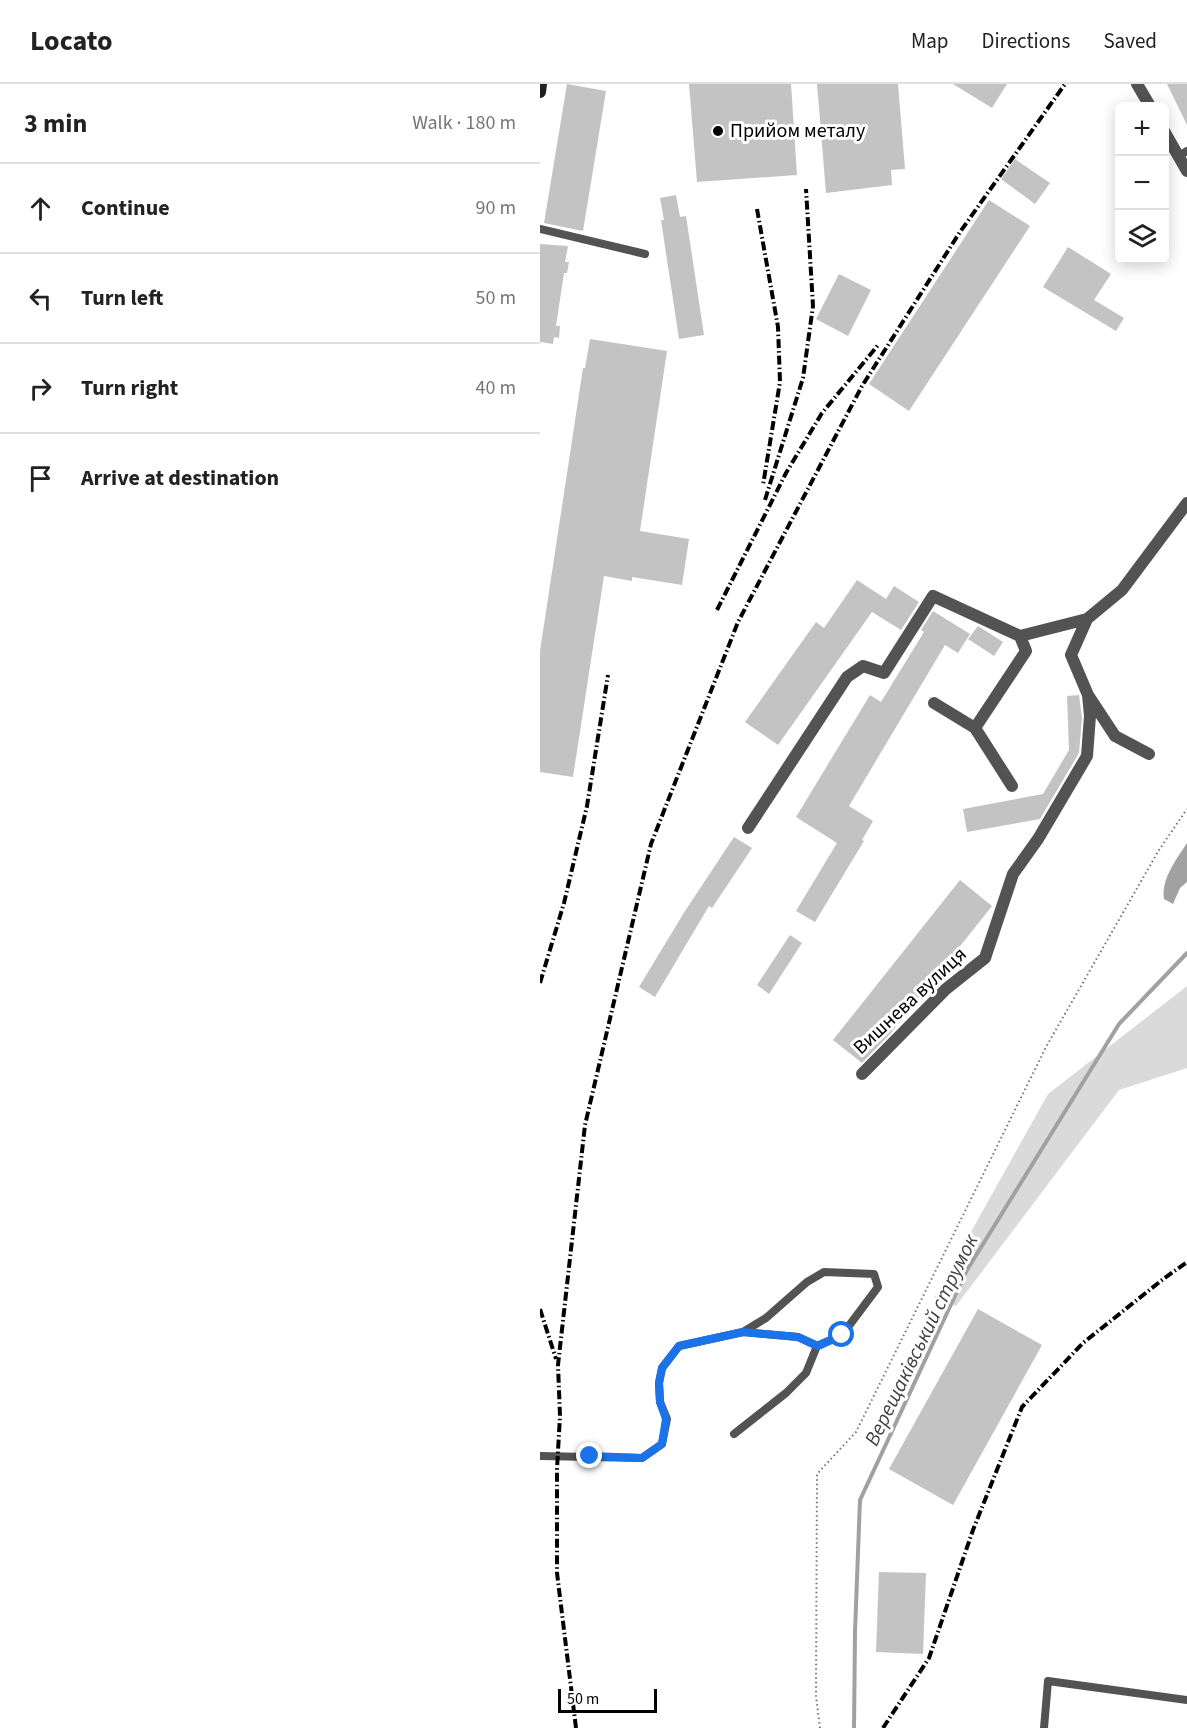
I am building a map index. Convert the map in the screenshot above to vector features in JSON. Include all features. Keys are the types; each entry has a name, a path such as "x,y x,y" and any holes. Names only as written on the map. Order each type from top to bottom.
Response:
{"street":[{"path":"540,92 541,84"},
{"path":"1137,84 1148,102"},
{"path":"1169,137 1183,153 1187,171"},
{"name":"Вишнева вулиця","path":"1020,636 1087,619 1122,590 1187,503"},
{"path":"748,828 848,677 862,666 884,673 933,596 1020,636 1026,651 975,728"},
{"name":"Вишнева вулиця","path":"1087,619 1071,655 1088,695 1115,736 1149,754"},
{"name":"Вишнева вулиця","path":"862,1074 946,989 985,958 1013,874 1038,840 1087,756 1090,716 1088,695"},
{"path":"934,703 975,728 1012,786"}],"lane":[{"path":"540,229 645,254"},
{"path":"734,1434 786,1393 806,1373 818,1346 842,1335 878,1287 874,1274 824,1272 807,1281 766,1318 743,1332"},
{"path":"540,1456 642,1458 662,1444 666,1419 660,1402 659,1383 662,1368 679,1346 743,1332 798,1337 818,1346"},
{"path":"1044,1728 1048,1681 1187,1700"}],"path":[{"path":"820,1728 816,1696 817,1474 856,1432 1046,1047 1159,850 1187,809"}],"shaded area":[{"path":"1187,843 1187,882 1180,888 1173,904 1164,899 1165,884 1170,870"},
{"path":"1187,986 1187,1068 1119,1090 956,1306 934,1298 1048,1094"}],"building":[{"path":"567,84 606,91 583,231 544,223"},
{"path":"689,84 791,84 797,175 697,182"},
{"path":"817,84 898,84 905,169 891,170 892,185 826,193"},
{"path":"953,84 1007,84 992,108"},
{"path":"1167,84 1187,84 1187,125"},
{"path":"1015,159 1050,183 1035,204 1001,179"},
{"path":"676,195 680,217 686,216 704,335 679,339 661,220 664,220 660,198"},
{"path":"989,200 1030,226 909,411 869,384"},
{"path":"540,244 568,246 565,262 569,262 567,273 564,273 556,326 560,326 559,338 554,337 553,344 540,342"},
{"path":"1068,247 1111,274 1094,300 1124,318 1116,331 1043,287"},
{"path":"839,274 871,290 848,336 816,319"},
{"path":"590,339 667,351 640,531 689,539 682,585 632,577 632,581 604,576 573,777 540,772 540,651 583,368 585,368"},
{"path":"857,580 886,599 894,586 919,602 901,630 872,612 778,745 745,722 816,622 824,628"},
{"path":"933,611 970,634 958,653 945,645 849,806 873,821 862,840 864,841 815,922 796,911 837,843 796,817 870,695 881,702 924,632 921,630"},
{"path":"978,626 1003,642 994,656 968,639"},
{"path":"1079,695 1082,718 1079,753 1040,819 967,832 963,809 1043,794 1069,750 1067,696"},
{"path":"734,837 752,848 712,908 709,906 655,997 639,987 685,911"},
{"path":"960,880 992,906 891,1033 862,1063 833,1040"},
{"path":"790,935 802,943 769,994 757,985"},
{"path":"978,1309 1042,1345 953,1505 889,1469"},
{"path":"879,1572 926,1573 923,1654 876,1652"}],"waterway":[{"name":"Верещаківський струмок","path":"854,1728 860,1500 967,1270 1119,1024 1187,953"}],"railway":[{"path":"576,1728 557,1573 557,1469 560,1416 558,1365 585,1125 651,844 738,622 862,386 960,232 1065,84"},
{"path":"765,500 803,378 813,306 806,189"},
{"path":"757,209 778,327 780,382 763,485"},
{"path":"717,610 786,473 822,413 879,344"},
{"path":"540,983 564,903 587,806 608,675"},
{"path":"883,1728 929,1658 973,1530 1022,1407 1083,1343 1187,1262"},
{"path":"540,1309 556,1359"}],"place":[{"name":"Прийом металу","path":"718,131"}],"route":[{"path":"590,1456 642,1458 662,1444 666,1419 660,1402 659,1383 662,1368 679,1346 743,1332 798,1337 818,1346 842,1335"}]}
